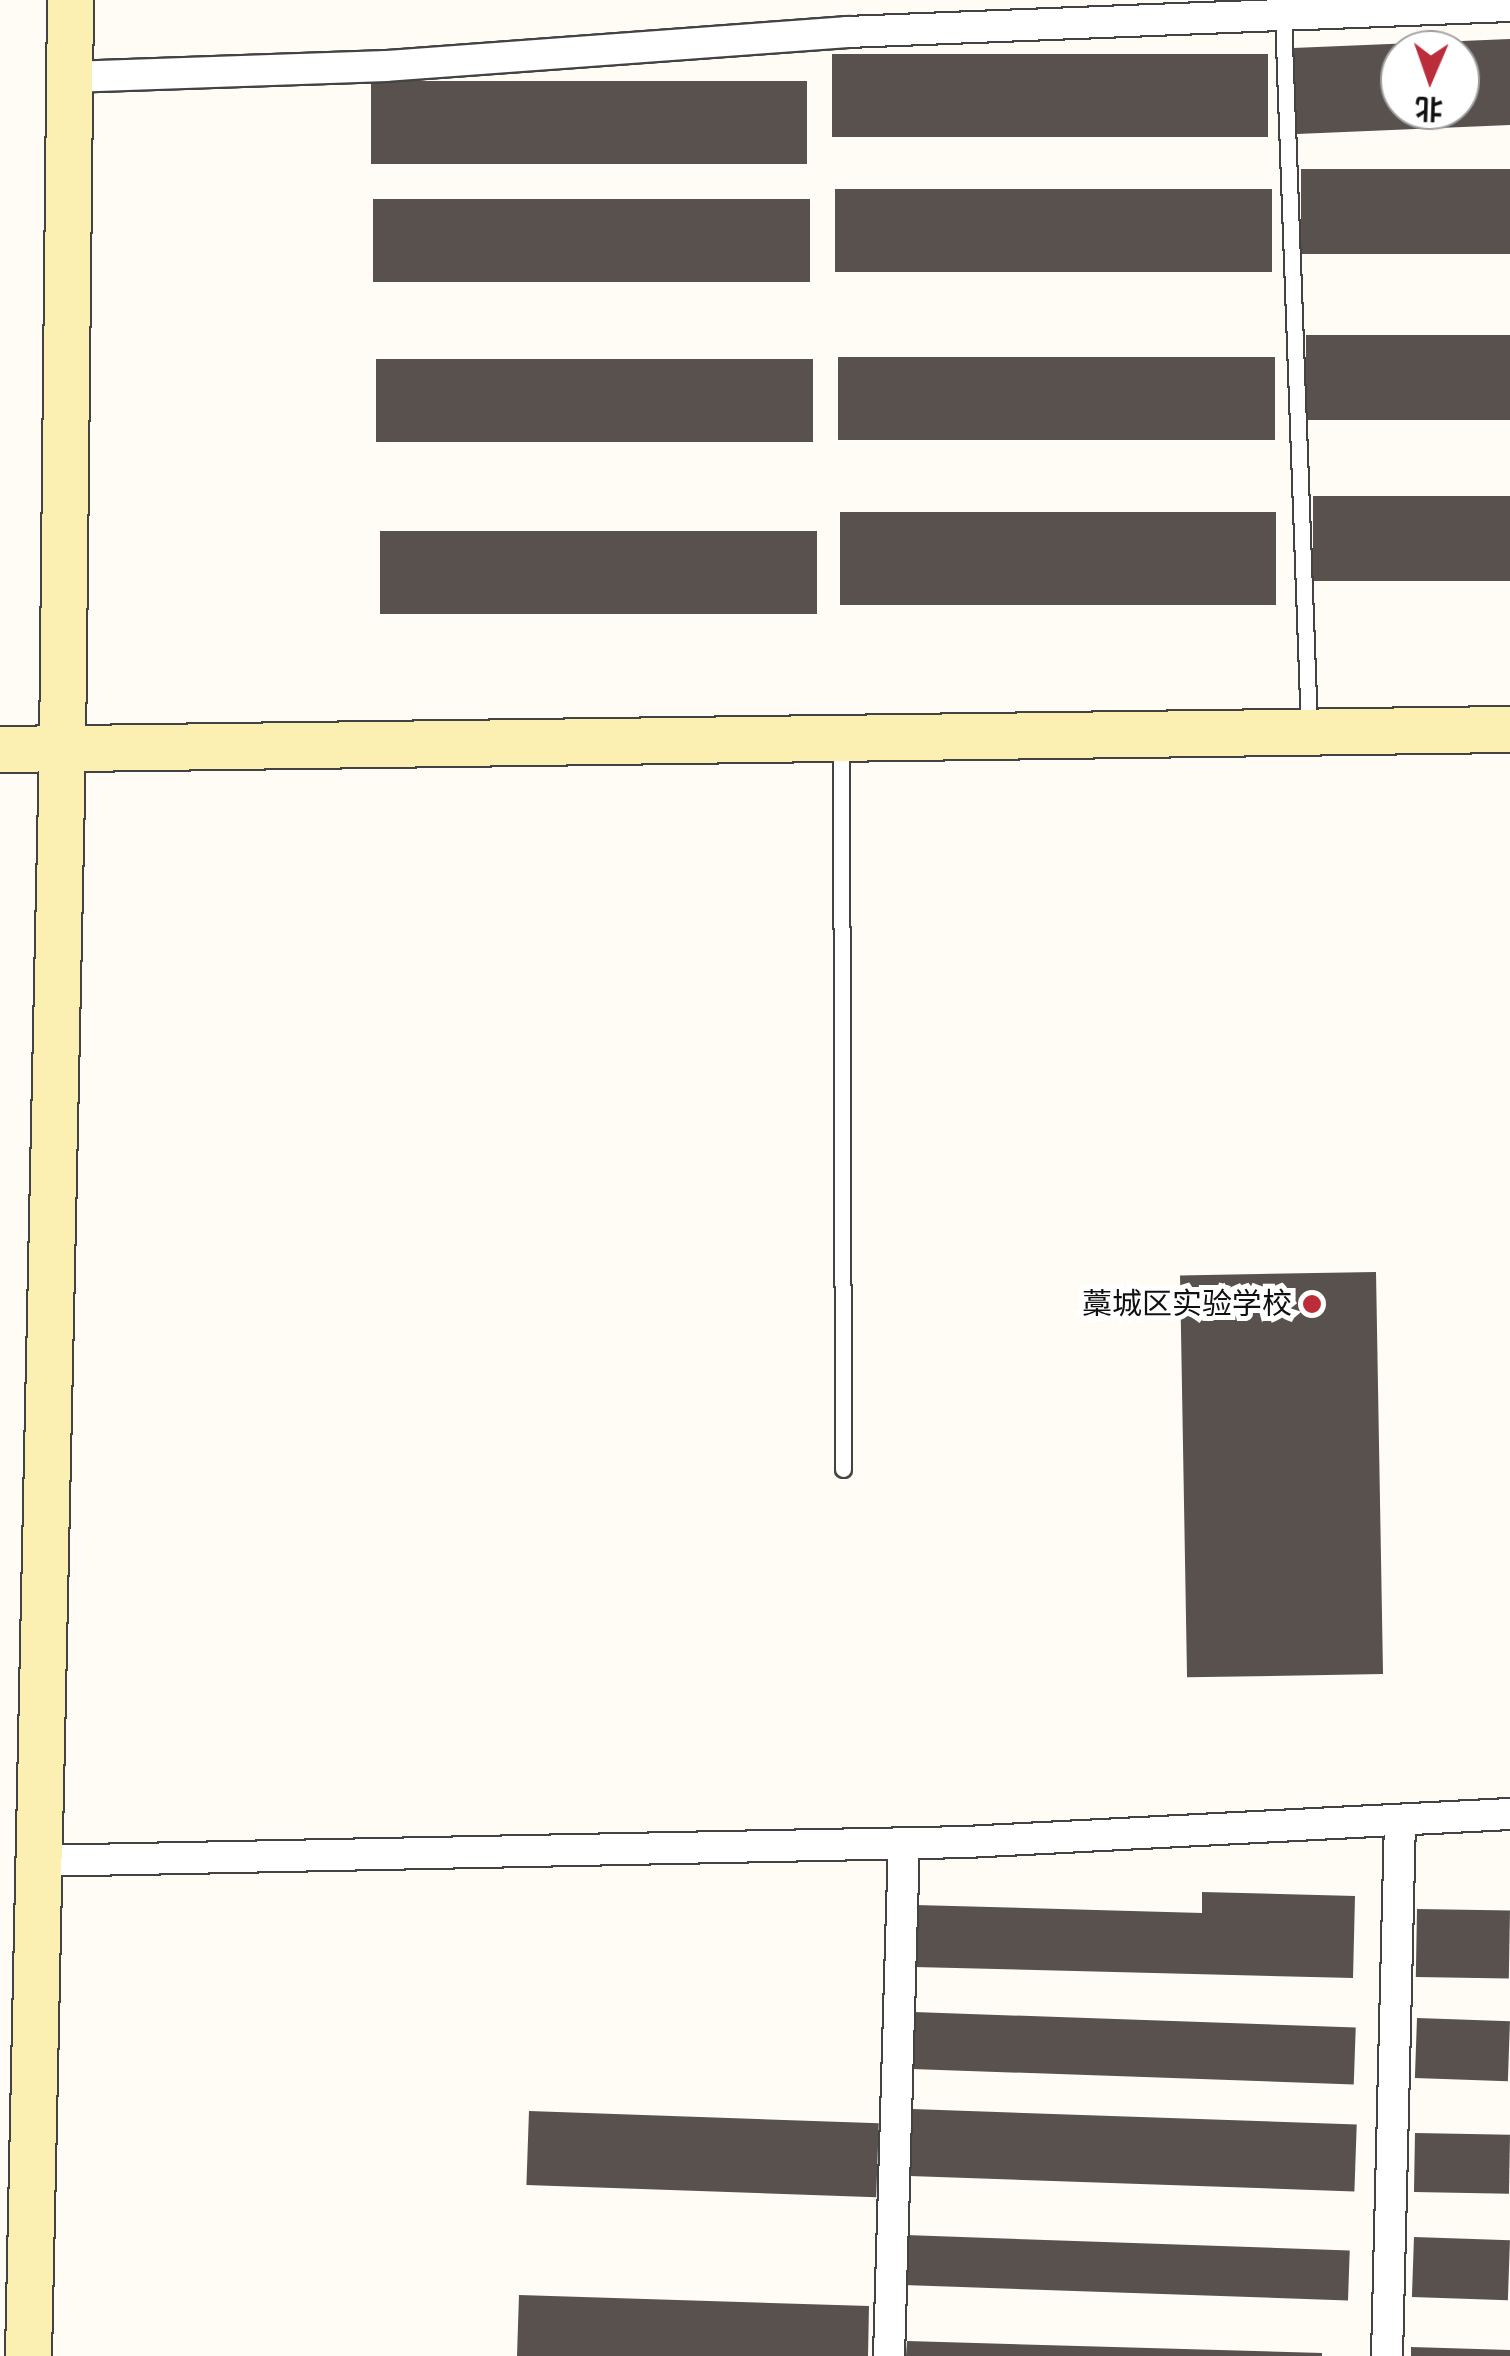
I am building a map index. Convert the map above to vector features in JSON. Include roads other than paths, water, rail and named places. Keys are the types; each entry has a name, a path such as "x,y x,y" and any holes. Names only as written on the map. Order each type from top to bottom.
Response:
{"street":[{"path":"28,2356 14,2213 37,1860 62,750 70,0"},
{"path":"70,77 386,66 847,32 1510,6"},
{"path":"0,749 1510,730"},
{"path":"37,1860 904,1843 1510,1814"},
{"path":"1387,2356 1400,1820"},
{"path":"889,2356 904,1843"}],"lane":[{"path":"1283,15 1309,732"},
{"path":"841,739 843,1470"}],"place":[{"name":"藁城区实验学校","path":"1312,1304"}]}
